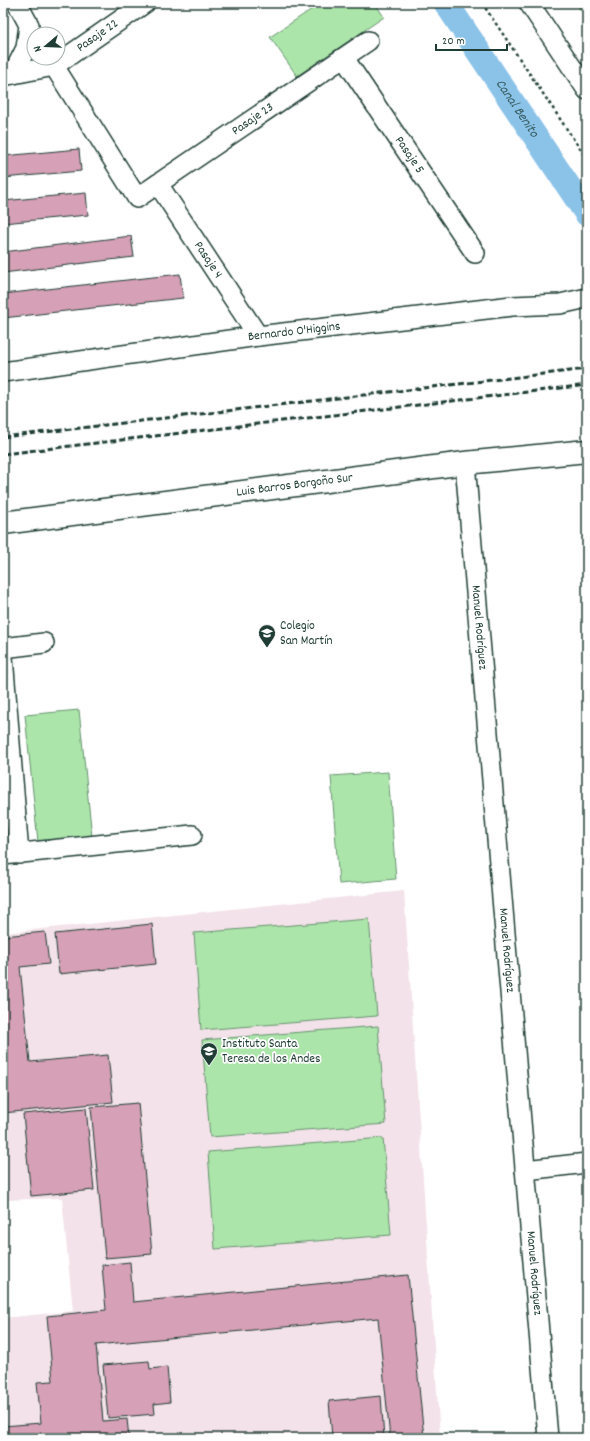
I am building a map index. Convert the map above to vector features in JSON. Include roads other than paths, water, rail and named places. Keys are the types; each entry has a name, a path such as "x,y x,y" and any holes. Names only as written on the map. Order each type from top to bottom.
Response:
{"street":[{"path":"8,75 26,48 29,25 17,3"},
{"name":"Pasaje 22","path":"66,58 145,3"},
{"path":"529,3 587,90"},
{"name":"Pasaje 23","path":"54,66 138,198 368,41"},
{"name":"Pasaje 5","path":"344,58 475,253"},
{"name":"Pasaje 22","path":"8,75 54,66"},
{"name":"Pasaje 4","path":"158,184 258,336"},
{"name":"Bernardo O'Higgins","path":"3,372 258,336 512,306 560,304 587,298"},
{"name":"Luis Barros Borgoño Sur","path":"3,523 465,463 587,451"},
{"name":"Manuel Rodríguez","path":"465,463 548,1438"},
{"path":"3,648 44,644"},
{"path":"3,657 11,855 192,835"},
{"path":"525,1170 587,1163"}],"waterway":[{"name":"Canal Benito","path":"446,3 587,214"}],"railway":[{"path":"3,437 587,369"},
{"path":"3,454 587,385"}],"place":[{"name":"Colegio San Martín","path":"267,648"},
{"name":"Instituto Santa Teresa de los Andes","path":"209,1066"}]}
